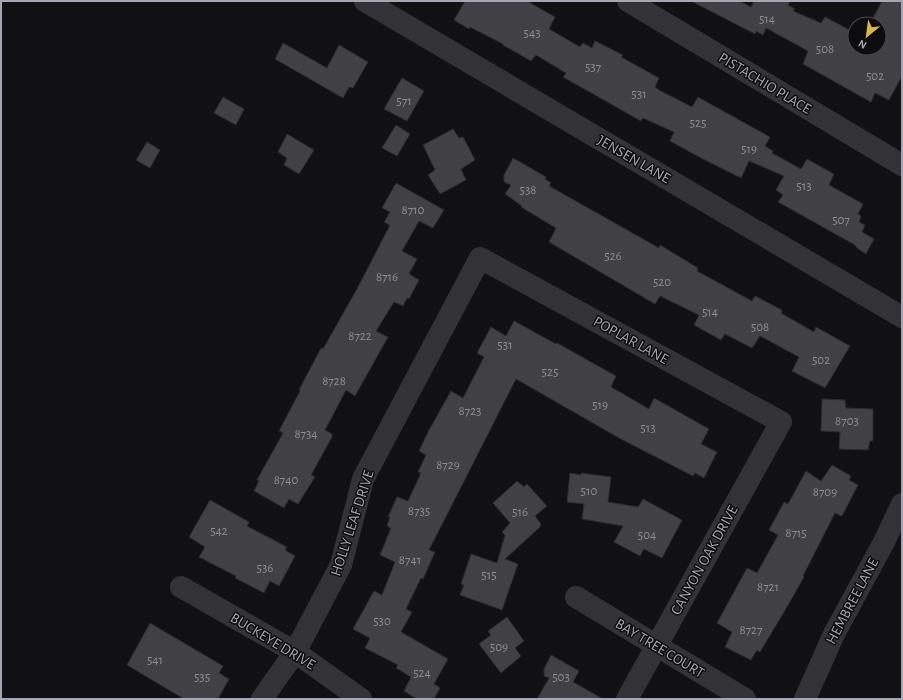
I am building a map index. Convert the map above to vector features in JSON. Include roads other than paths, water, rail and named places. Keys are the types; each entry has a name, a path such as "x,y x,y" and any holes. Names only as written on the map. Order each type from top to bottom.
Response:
{"street":[{"name":"JENSEN LANE","path":"365,1 902,317"},
{"name":"PISTACHIO PLACE","path":"628,1 902,165"},
{"name":"POPLAR LANE","path":"480,258 781,422"},
{"name":"HOLLY LEAF DRIVE","path":"262,699 295,652 341,565 363,480 480,258"},
{"name":"CANYON OAK DRIVE","path":"628,699 781,422"},
{"name":"HEMBREE LANE","path":"805,699 834,634 884,542 902,504"},
{"name":"BUCKEYE DRIVE","path":"181,586 295,652 361,699"},
{"name":"BAY TREE COURT","path":"576,597 745,699"}]}
